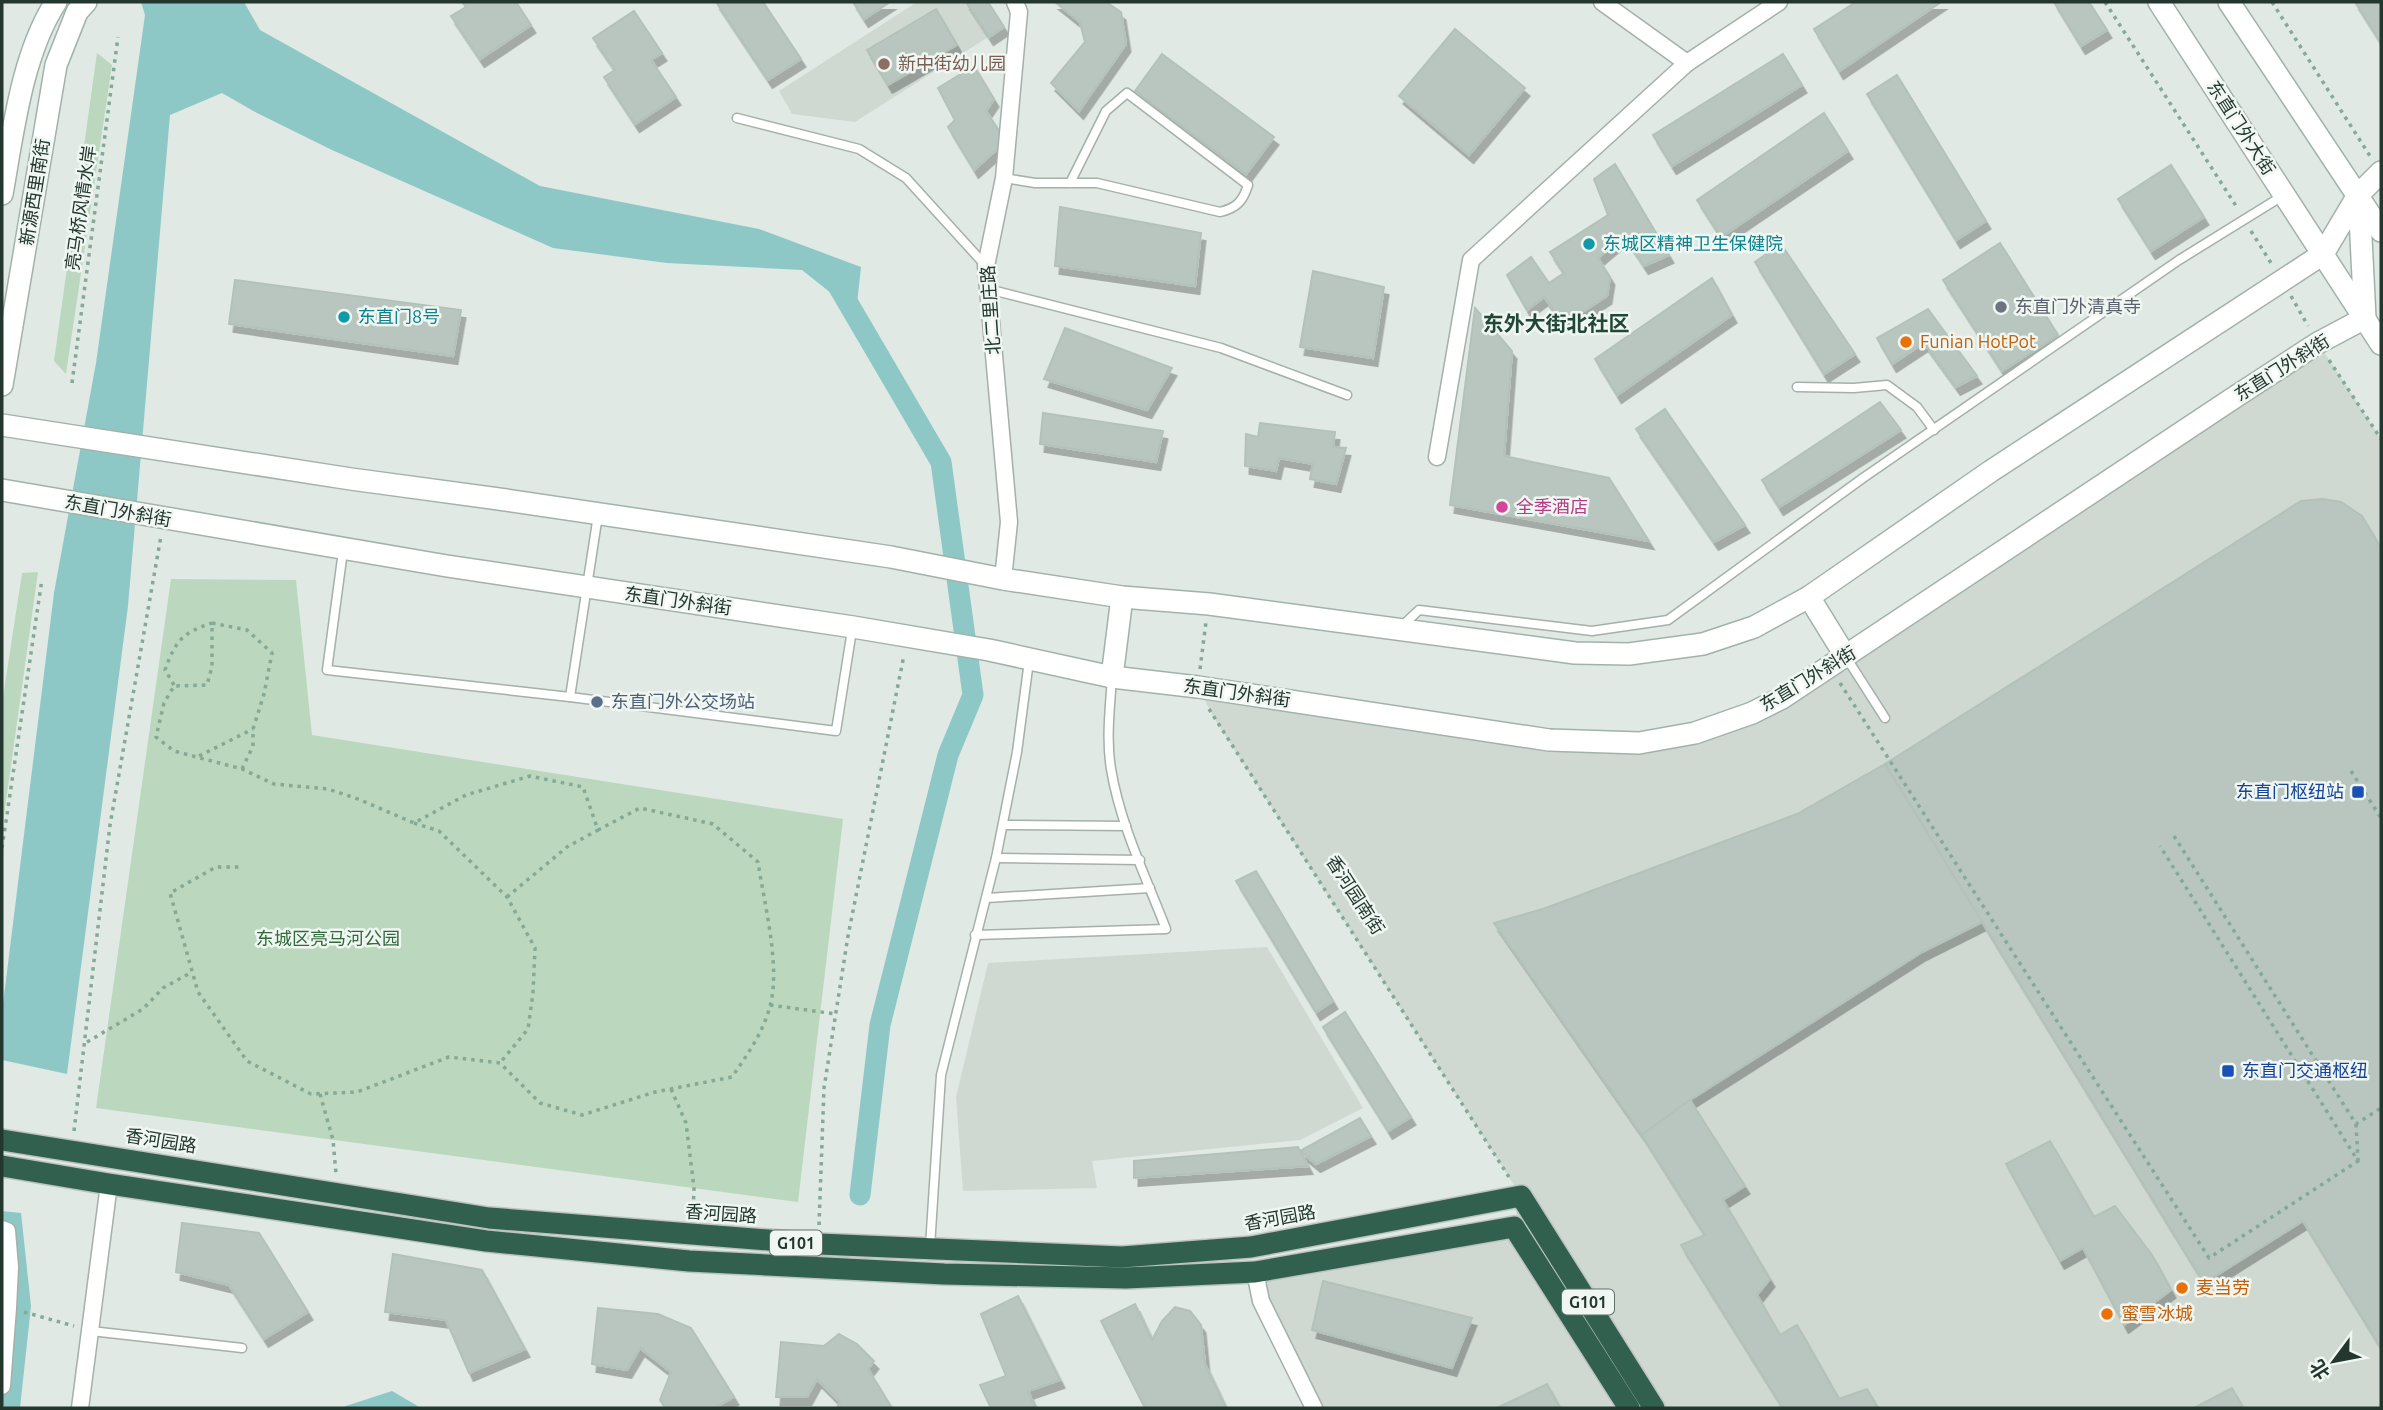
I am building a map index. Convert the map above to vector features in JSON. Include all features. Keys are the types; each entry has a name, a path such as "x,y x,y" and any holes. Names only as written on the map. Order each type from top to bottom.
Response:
{"highway":[{"name":"香河园路","path":"2,1140 489,1218 819,1244 1122,1257 1251,1247 1521,1196"},
{"name":"G101","path":"2,1166 85,1181 486,1241 689,1261 931,1274 1112,1278 1255,1272 1514,1227 1629,1408"},
{"name":"G101","path":"1521,1196 1654,1408"}],"main road":[{"name":"新源西里南街","path":"2,385 56,65 69,28 55,2"},
{"name":"新源西里南街","path":"2,194 20,102 33,53 39,33 55,2"},
{"path":"69,28 86,2"},
{"name":"东直门外大街","path":"2159,2 2365,318"},
{"path":"2229,2 2381,230"},
{"path":"2,425 598,516 891,557 1003,579 1122,597 1209,604 1575,653 1629,654 1703,644 1754,627 1809,597 1991,471 2323,254 2358,195 2381,172"},
{"path":"2358,195 2365,318 2381,344"},
{"name":"东直门外斜街","path":"2,490 343,549 908,636 989,650 1112,677 1198,687 1549,740 1639,743 1695,733 1752,713 1782,698 2235,397 2318,343 2365,318"},
{"path":"1112,677 1122,597"},
{"path":"1809,597 1838,662"}],"street":[{"name":"北二里庄路","path":"1003,579 1009,522 986,266 1004,178 1019,12 1015,2"},
{"path":"1602,2 1687,63"},
{"path":"1437,457 1471,260 1687,63 1779,2"},
{"path":"80,1408 109,1184"},
{"path":"2,1229 7,1231 8,1243 8,1308 2,1386"},
{"path":"1255,1272 1261,1301 1314,1408"}],"lane":[{"path":"1004,178 1035,183 1070,183 1097,183 1220,212 1233,209 1244,198 1248,185 1127,93 1106,111 1070,183"},
{"path":"737,117 859,149 906,178 986,266"},
{"path":"1398,629 1419,610 1592,631 1668,620 1863,478 2179,260 2284,195"},
{"path":"988,289 1221,348 1347,395"},
{"path":"1797,387 1854,388 1887,385 1917,407 1934,430"},
{"path":"570,697 598,516"},
{"path":"343,549 327,670 570,697 836,731 853,627"},
{"path":"930,1248 941,1074 975,935 987,898 1003,825 1017,752 1029,659"},
{"path":"1838,662 1885,718"},
{"path":"975,935 1166,929 1126,826 1111,770 1108,745 1112,677"},
{"path":"1003,825 1126,826"},
{"path":"996,858 1140,860"},
{"path":"987,898 1150,888"},
{"path":"91,1331 242,1348"}],"path":[{"path":"2272,2 2381,172"},
{"name":"亮马桥风情水岸","path":"72,383 118,37"},
{"path":"72,1150 110,825 164,519"},
{"path":"2,849 42,579"},
{"path":"1198,687 1209,604"},
{"path":"174,686 208,685 212,667 212,624"},
{"path":"174,686 165,670 177,643 190,630 212,624 247,630 272,653 264,694 253,729 253,746 242,769"},
{"path":"819,1244 824,1088 878,782 908,636"},
{"path":"1838,662 2209,1258 2358,1161"},
{"path":"174,686 164,703 156,737 174,751 242,769 274,783 338,792 439,831 507,897 535,948 528,1030 500,1063"},
{"name":"香河园南街","path":"1198,687 1214,718 1521,1196"},
{"path":"197,757 253,729"},
{"path":"2351,771 2381,818"},
{"path":"414,823 467,795 530,776 583,787 598,830"},
{"path":"243,867 216,867 170,893 192,972 198,992 247,1061 311,1094 357,1091 449,1057 500,1063 540,1102 582,1115 671,1089 732,1077 756,1041 771,1005 774,966 758,862 713,824 640,808 567,847 507,897"},
{"path":"2174,836 2356,1124 2358,1161"},
{"path":"2160,846 2358,1161"},
{"path":"86,1043 143,1009 163,988 192,972"},
{"path":"771,1005 836,1014"},
{"path":"671,1089 686,1122 694,1188 693,1235"},
{"path":"320,1094 333,1140 337,1194"},
{"path":"2356,1124 2381,1108"},
{"path":"8,1308 62,1322"}],"shaded area":[{"name":"新中街幼儿园","path":"917,2 988,2 1004,27 855,122 792,114 779,91"},
{"path":"2318,343 2381,439 2381,1408 1321,1408 1254,1280 1513,1227 1521,1196 1214,718 1198,687 1639,743 1752,713"},
{"path":"1267,947 1363,1108 1300,1140 1092,1161 1097,1188 963,1191 956,1097 988,963"}],"green space":[{"path":"97,53 112,65 66,374 54,361"},
{"path":"38,572 2,830 2,704 22,573"},
{"name":"东城区亮马河公园","path":"171,579 296,580 312,735 843,819 798,1202 96,1108"}],"water":[{"path":"141,2 244,2 260,30 540,186 759,229 861,267 856,313 802,270 667,263 553,248 332,150 222,93 170,115 128,606 67,1074 2,1060 2,1012 54,593 96,363 145,15"},
{"path":"2,1211 21,1213 31,1306 20,1408 2,1408 8,1308"},
{"path":"392,1391 421,1408 343,1408 346,1406"}],"building":[{"path":"462,2 516,2 531,25 480,59 451,16 466,7"},
{"path":"716,2 763,2 801,59 768,80"},
{"path":"853,2 890,2 864,19"},
{"path":"966,2 988,2 1004,27 989,37"},
{"path":"1055,2 1106,2 1121,12 1126,44 1079,111 1051,83 1085,42 1080,22"},
{"path":"1856,2 1941,2 1839,71 1814,29"},
{"path":"2054,2 2089,2 2107,30 2081,46"},
{"path":"2355,2 2381,2 2381,43"},
{"path":"936,9 957,45 888,85 867,50"},
{"path":"634,11 662,53 651,60 676,97 635,124 604,77 615,70 593,38"},
{"path":"1455,29 1525,88 1469,155 1399,96"},
{"path":"1162,54 1274,137 1246,174 1135,91"},
{"path":"1783,54 1802,85 1672,166 1653,135"},
{"path":"974,66 994,99 986,111 1006,141 974,170 948,127 955,120 938,88"},
{"path":"1897,75 1986,221 1956,240 1867,94"},
{"path":"1824,113 1848,151 1721,237 1697,200"},
{"name":"东城区精神卫生保健院","path":"1615,164 1669,255 1644,266 1624,236 1598,258 1610,277 1607,296 1564,324 1544,297 1527,310 1507,275 1531,257 1549,283 1564,273 1550,252 1608,215 1594,179"},
{"path":"2171,165 2204,217 2151,251 2118,199"},
{"path":"1060,207 1201,233 1195,286 1055,266"},
{"name":"东直门外清真寺","path":"2000,243 2058,335 2002,371 1943,280"},
{"path":"1781,244 1855,354 1824,374 1755,262"},
{"path":"1313,271 1384,287 1373,358 1300,347"},
{"path":"1712,278 1732,315 1617,395 1595,359"},
{"name":"东直门8号","path":"235,280 461,310 453,356 229,324"},
{"path":"1475,308 1512,351 1504,456 1609,478 1649,541 1450,505"},
{"path":"1928,309 1977,376 1956,387 1924,343 1892,364 1877,338"},
{"path":"1065,328 1172,368 1147,410 1044,379"},
{"path":"1880,402 1901,430 1779,507 1762,480"},
{"path":"1665,409 1745,525 1714,542 1636,429"},
{"path":"1043,413 1163,431 1156,462 1040,444"},
{"path":"1260,423 1335,432 1333,447 1346,448 1336,484 1310,479 1313,464 1279,458 1276,471 1245,466 1246,434 1258,437"},
{"name":"东直门交通枢纽","path":"2322,499 2341,502 2362,516 2381,548 2381,1348 2303,1221 2204,1283 1885,764 2301,501"},
{"path":"1885,764 1982,922 1922,952 1690,1100 1642,1135 1494,923 1543,909 1797,814"},
{"path":"1256,871 1333,1001 1316,1012 1236,881"},
{"path":"1345,1012 1411,1117 1388,1131 1323,1027"},
{"path":"1690,1100 1745,1186 1723,1200 1770,1279 1757,1295 1780,1335 1797,1325 1839,1399 1867,1389 1878,1408 1783,1408 1681,1245 1705,1235 1642,1135"},
{"path":"1360,1118 1371,1136 1316,1164 1300,1151"},
{"path":"2050,1141 2094,1217 2115,1206 2152,1255 2171,1290 2124,1325 2083,1248 2060,1261 2006,1164"},
{"path":"1298,1147 1308,1166 1134,1178 1134,1161"},
{"path":"182,1223 259,1233 308,1312 264,1339 229,1285 176,1272"},
{"path":"393,1254 482,1270 525,1349 469,1373 446,1320 385,1312"},
{"path":"1323,1281 1472,1318 1452,1368 1312,1330"},
{"path":"1018,1296 1060,1380 1028,1391 1035,1408 991,1408 980,1385 1006,1376 981,1314"},
{"path":"1135,1304 1152,1340 1162,1321 1175,1307 1190,1311 1201,1325 1205,1364 1226,1408 1145,1408 1101,1321"},
{"path":"598,1308 658,1314 691,1328 734,1397 714,1408 665,1408 660,1400 671,1372 640,1348 627,1370 592,1364"},
{"path":"839,1334 857,1344 874,1361 868,1369 892,1408 837,1408 840,1402 817,1379 807,1397 776,1397 781,1342 824,1346"},
{"path":"1547,1384 1560,1408 1497,1408"},
{"path":"2232,1388 2243,1408 2194,1408"}],"waterway":[{"path":"838,286 941,462 973,695 948,755 880,1025 860,1195"}],"place":[{"name":"新中街幼儿园","path":"884,64"},
{"name":"东城区精神卫生保健院","path":"1589,244"},
{"name":"东直门外清真寺","path":"2001,307"},
{"name":"东直门8号","path":"344,317"},
{"name":"Funian HotPot","path":"1906,342"},
{"name":"全季酒店","path":"1502,507"},
{"name":"东直门外公交场站","path":"597,702"},
{"name":"东直门枢纽站","path":"2358,792"},
{"name":"东直门交通枢纽","path":"2228,1071"},
{"name":"麦当劳","path":"2182,1288"},
{"name":"蜜雪冰城","path":"2107,1314"}],"district":[{"name":"东外大街北社区","path":"1556,324"}]}
